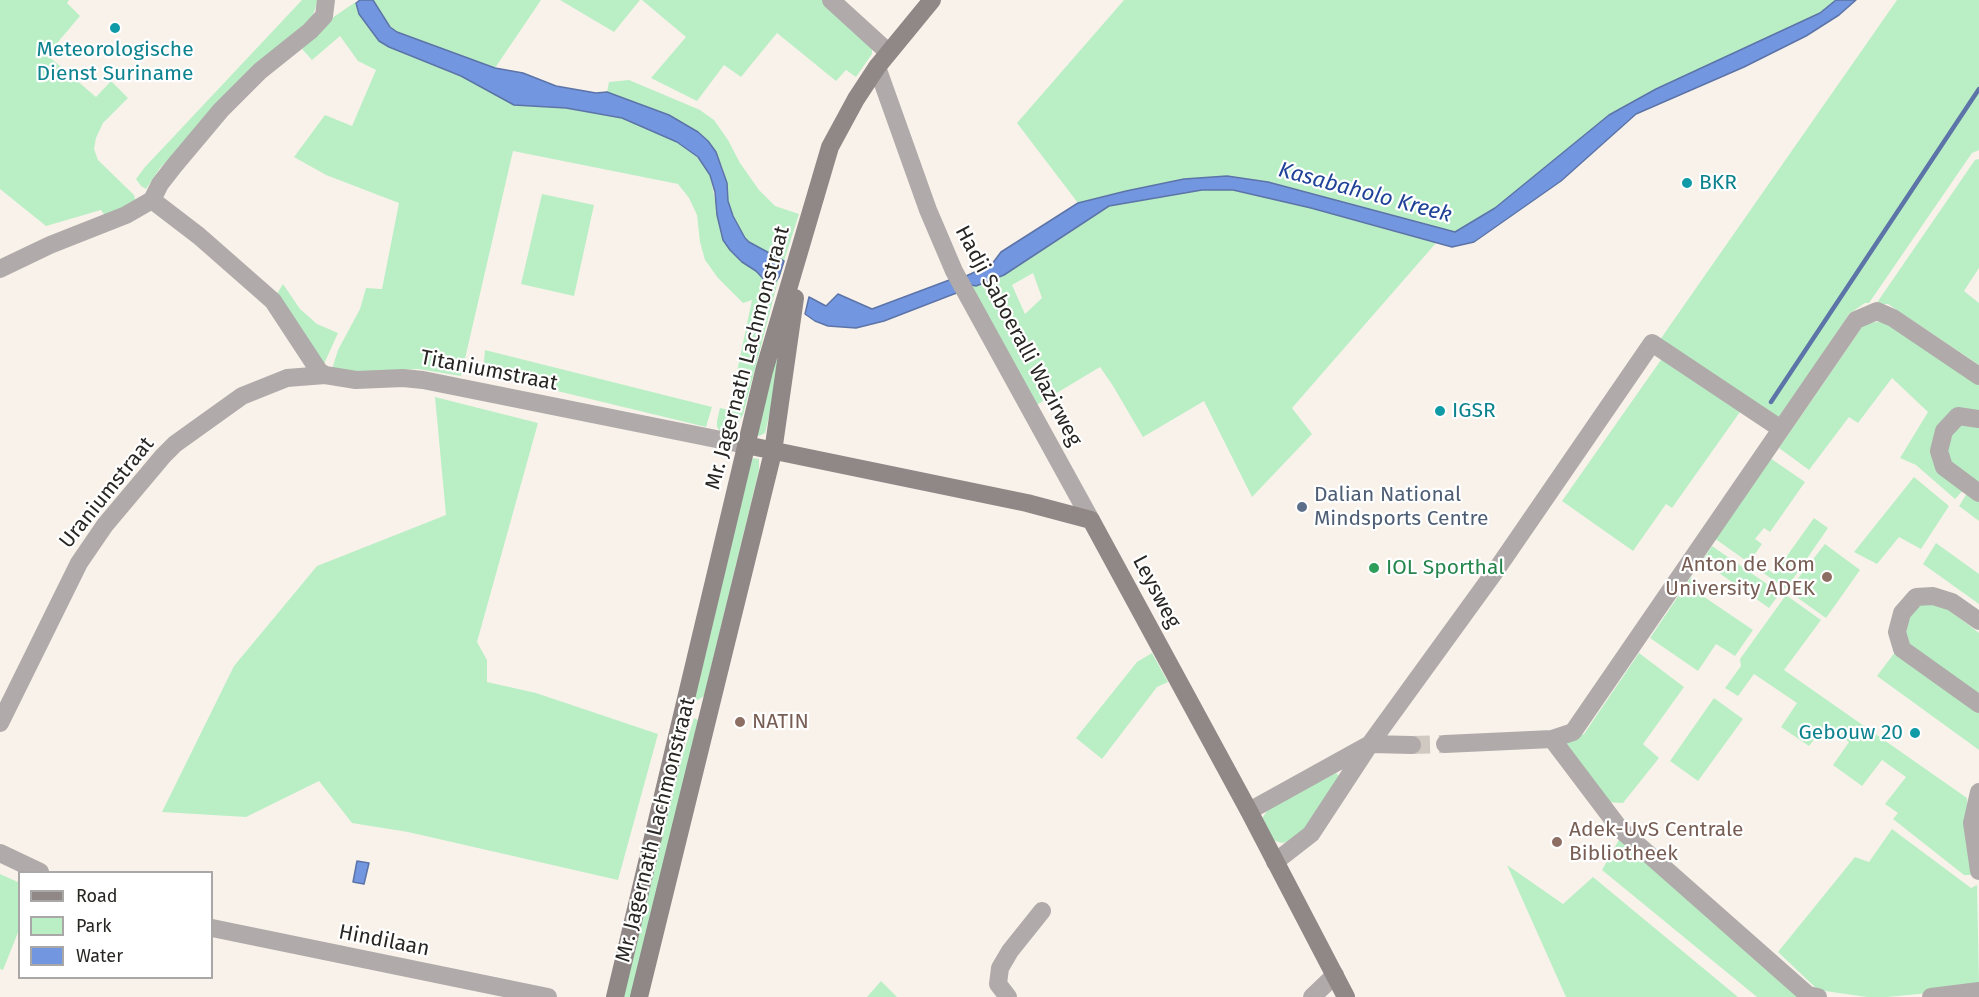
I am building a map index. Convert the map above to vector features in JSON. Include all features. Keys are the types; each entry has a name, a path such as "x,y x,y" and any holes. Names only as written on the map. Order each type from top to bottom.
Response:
{"main road":[{"path":"807,222 830,147 856,99 888,52 932,0"},
{"name":"Mr. Jagernath Lachmonstraat","path":"615,997 766,364 807,222"},
{"name":"Mr. Jagernath Lachmonstraat","path":"639,997 773,452 807,222"},
{"path":"746,445 1027,503 1091,520"},
{"name":"Leysweg","path":"1091,520 1249,811 1346,997"}],"street":[{"path":"0,269 50,245 126,215 152,200 160,184 221,110 260,71 310,31 324,16 326,0"},
{"path":"831,0 888,52"},
{"name":"Hadji Saboeralli Wazirweg","path":"877,67 928,210 954,272 1091,520"},
{"path":"152,200 199,236 273,301 319,371 325,375"},
{"path":"1445,744 1552,740 1573,732 1856,320 1877,311 1893,318 1979,376"},
{"path":"1275,862 1311,834 1370,744 1500,564 1652,343 1781,429"},
{"name":"Titaniumstraat","path":"325,375 356,380 403,378 423,380 746,445"},
{"name":"Uraniumstraat","path":"0,723 78,562 105,525 163,456 175,444 242,396 286,378 325,375"},
{"path":"1979,419 1958,416 1944,431 1939,451 1944,467 1979,493"},
{"path":"1979,621 1952,602 1933,596 1916,597 1902,613 1897,632 1902,649 1979,704"},
{"path":"1552,740 1620,829 1808,995 1818,997"},
{"path":"1249,811 1370,744 1412,745"},
{"path":"1979,792 1972,824 1979,871"},
{"path":"0,853 36,871"},
{"path":"1008,997 998,984 1000,968 1010,951 1042,911"},
{"name":"Hindilaan","path":"213,928 548,997"},
{"path":"1312,997 1335,975"},
{"path":"1931,997 1979,991"}],"green space":[{"path":"0,0 69,0 67,3 80,16 47,55 96,97 111,81 128,98 103,123 94,149 98,160 134,195 136,202 106,217 101,210 46,226 0,189"},
{"path":"302,0 318,0 312,18 160,168 146,189 141,186 136,179 145,167"},
{"path":"373,0 541,0 495,68 397,32 390,27"},
{"path":"560,0 640,0 614,32"},
{"path":"642,0 822,0 872,45 872,54 856,77 846,70 836,81 777,33 741,77 724,65 697,101 651,78 686,37"},
{"path":"1124,0 1836,0 1821,13 1656,89 1609,115 1495,208 1455,232 1268,182 1227,176 1184,179 1078,203 1017,123"},
{"path":"1897,0 1979,0 1979,150 1972,153 1869,303 1865,303 1849,314 1778,421 1657,344"},
{"path":"354,3 379,41 461,76 514,105 566,108 622,118 677,141 698,158 710,175 723,240 742,262 756,271 771,287 779,277 743,415 733,430 720,431 717,421 720,408 729,410 752,300 743,303 718,278 705,260 697,215 689,198 678,184 513,151 461,376 418,369 350,373 332,369 338,350 360,309 366,288 382,289 399,203 326,175 294,157 325,115 352,126 376,70 358,61 340,36 312,60 302,49 332,18"},
{"path":"629,80 700,110 714,120 759,190 775,206 799,214 784,261 745,238 728,201 727,183 722,166 708,141 698,132 669,115 607,92 609,82"},
{"path":"1979,159 1979,268 1964,291 1979,303 1979,365 1888,304 1876,304 1975,160"},
{"path":"1202,190 1233,190 1311,208 1436,243 1292,408 1312,434 1252,497 1204,401 1143,437 1100,367 1035,406 967,284 1109,206","holes":["1033,273 1042,298 1025,314 1012,285"]},
{"path":"542,194 594,205 574,296 521,284"},
{"path":"283,284 300,309 317,324 338,333 324,364 275,297"},
{"path":"1882,321 1979,385 1979,414 1956,411 1941,469 1968,485 1955,499 1916,465 1900,458 1928,412 1892,378 1858,423 1849,417 1809,470 1779,448 1864,324"},
{"path":"777,348 779,373 765,433 759,436 757,435"},
{"path":"485,350 712,407 706,427 483,373"},
{"path":"1663,357 1740,412 1672,508 1666,504 1633,551 1562,501"},
{"path":"435,397 538,423 477,642 487,660 487,682 536,693 658,734 618,880 408,832 352,823 319,781 246,817 162,812 234,666 317,566 446,515"},
{"path":"1961,419 1979,424 1979,488 1946,465 1946,433"},
{"path":"752,458 759,459 759,470 704,696 698,700 695,699"},
{"path":"1770,458 1805,482 1770,532 1764,528 1755,539 1762,544 1752,558 1774,574 1814,518 1828,528 1786,589 1714,538"},
{"path":"1914,477 1949,506 1921,549 1899,537 1877,564 1854,552"},
{"path":"1969,490 1979,496 1979,521 1959,506"},
{"path":"1936,543 1979,574 1979,604 1923,564"},
{"path":"1825,544 1860,570 1826,618 1788,591"},
{"path":"1712,546 1780,593 1769,608 1702,561"},
{"path":"1691,577 1699,583 1694,590 1753,630 1735,656 1716,644 1698,671 1650,638"},
{"path":"1786,595 1821,620 1784,670 1967,798 1972,875 1964,875 1893,819 1898,813 1885,804 1906,777 1882,760 1862,786 1833,765 1849,742 1826,725 1809,746 1781,727 1797,703 1754,674 1738,696 1725,688 1741,666 1740,659"},
{"path":"1925,599 1945,607 1979,633 1979,699 1904,641 1911,612"},
{"path":"1895,652 1979,708 1979,750 1877,676"},
{"path":"1152,653 1168,682 1157,687 1102,759 1076,738 1137,662"},
{"path":"1639,653 1684,687 1643,744 1659,758 1623,803 1605,802 1561,743 1584,734"},
{"path":"1714,698 1743,719 1698,781 1670,761"},
{"path":"694,718 698,720 632,997 620,997 678,771"},
{"path":"1336,773 1341,778 1301,835 1294,840 1282,843 1272,840 1261,820 1269,808"},
{"path":"1892,829 1971,888 1977,885 1979,985 1951,991 1887,997 1867,997 1818,990 1778,952 1855,857 1869,862"},
{"path":"1620,838 1798,997 1757,997 1602,870"},
{"path":"1507,865 1563,904 1593,877 1738,997 1566,997"},
{"path":"0,874 18,882 18,932 3,970 0,969"},
{"path":"881,981 897,997 867,997"}],"water":[{"path":"360,0 373,0 390,27 397,32 495,68 523,73 556,86 596,93 607,92 669,115 698,132 716,152 727,183 728,201 733,216 745,238 784,261 779,277 771,287 756,271 730,250 723,240 710,175 698,157 677,142 622,118 566,108 514,105 461,76 379,41 359,14 356,3"},
{"path":"1836,0 1856,0 1839,15 1806,36 1744,67 1636,114 1561,181 1474,242 1452,247 1311,208 1233,190 1202,190 1109,206 1004,275 976,286 967,284 964,277 992,264 1001,252 1078,203 1184,179 1227,176 1268,182 1455,232 1495,208 1609,115 1656,89 1820,13"},
{"path":"952,279 959,292 884,321 856,328 828,326 805,314 809,297 826,306 838,294 872,309"},
{"path":"357,861 369,863 364,884 353,882"}],"waterway":[{"path":"1771,402 1979,89"}],"tunnel":[{"path":"1412,745 1445,744"}],"place":[{"name":"Meteorologische Dienst Suriname","path":"115,28"},
{"name":"BKR","path":"1687,183"},
{"name":"IGSR","path":"1440,411"},
{"name":"Dalian National Mindsports Centre","path":"1302,507"},
{"name":"IOL Sporthal","path":"1374,568"},
{"name":"Anton de Kom University ADEK","path":"1827,577"},
{"name":"NATIN","path":"740,722"},
{"name":"Gebouw 20","path":"1915,733"},
{"name":"Adek-UvS Centrale Bibliotheek","path":"1557,842"}],"water label":[{"name":"Kasabaholo Kreek","path":"1365,193"}]}
